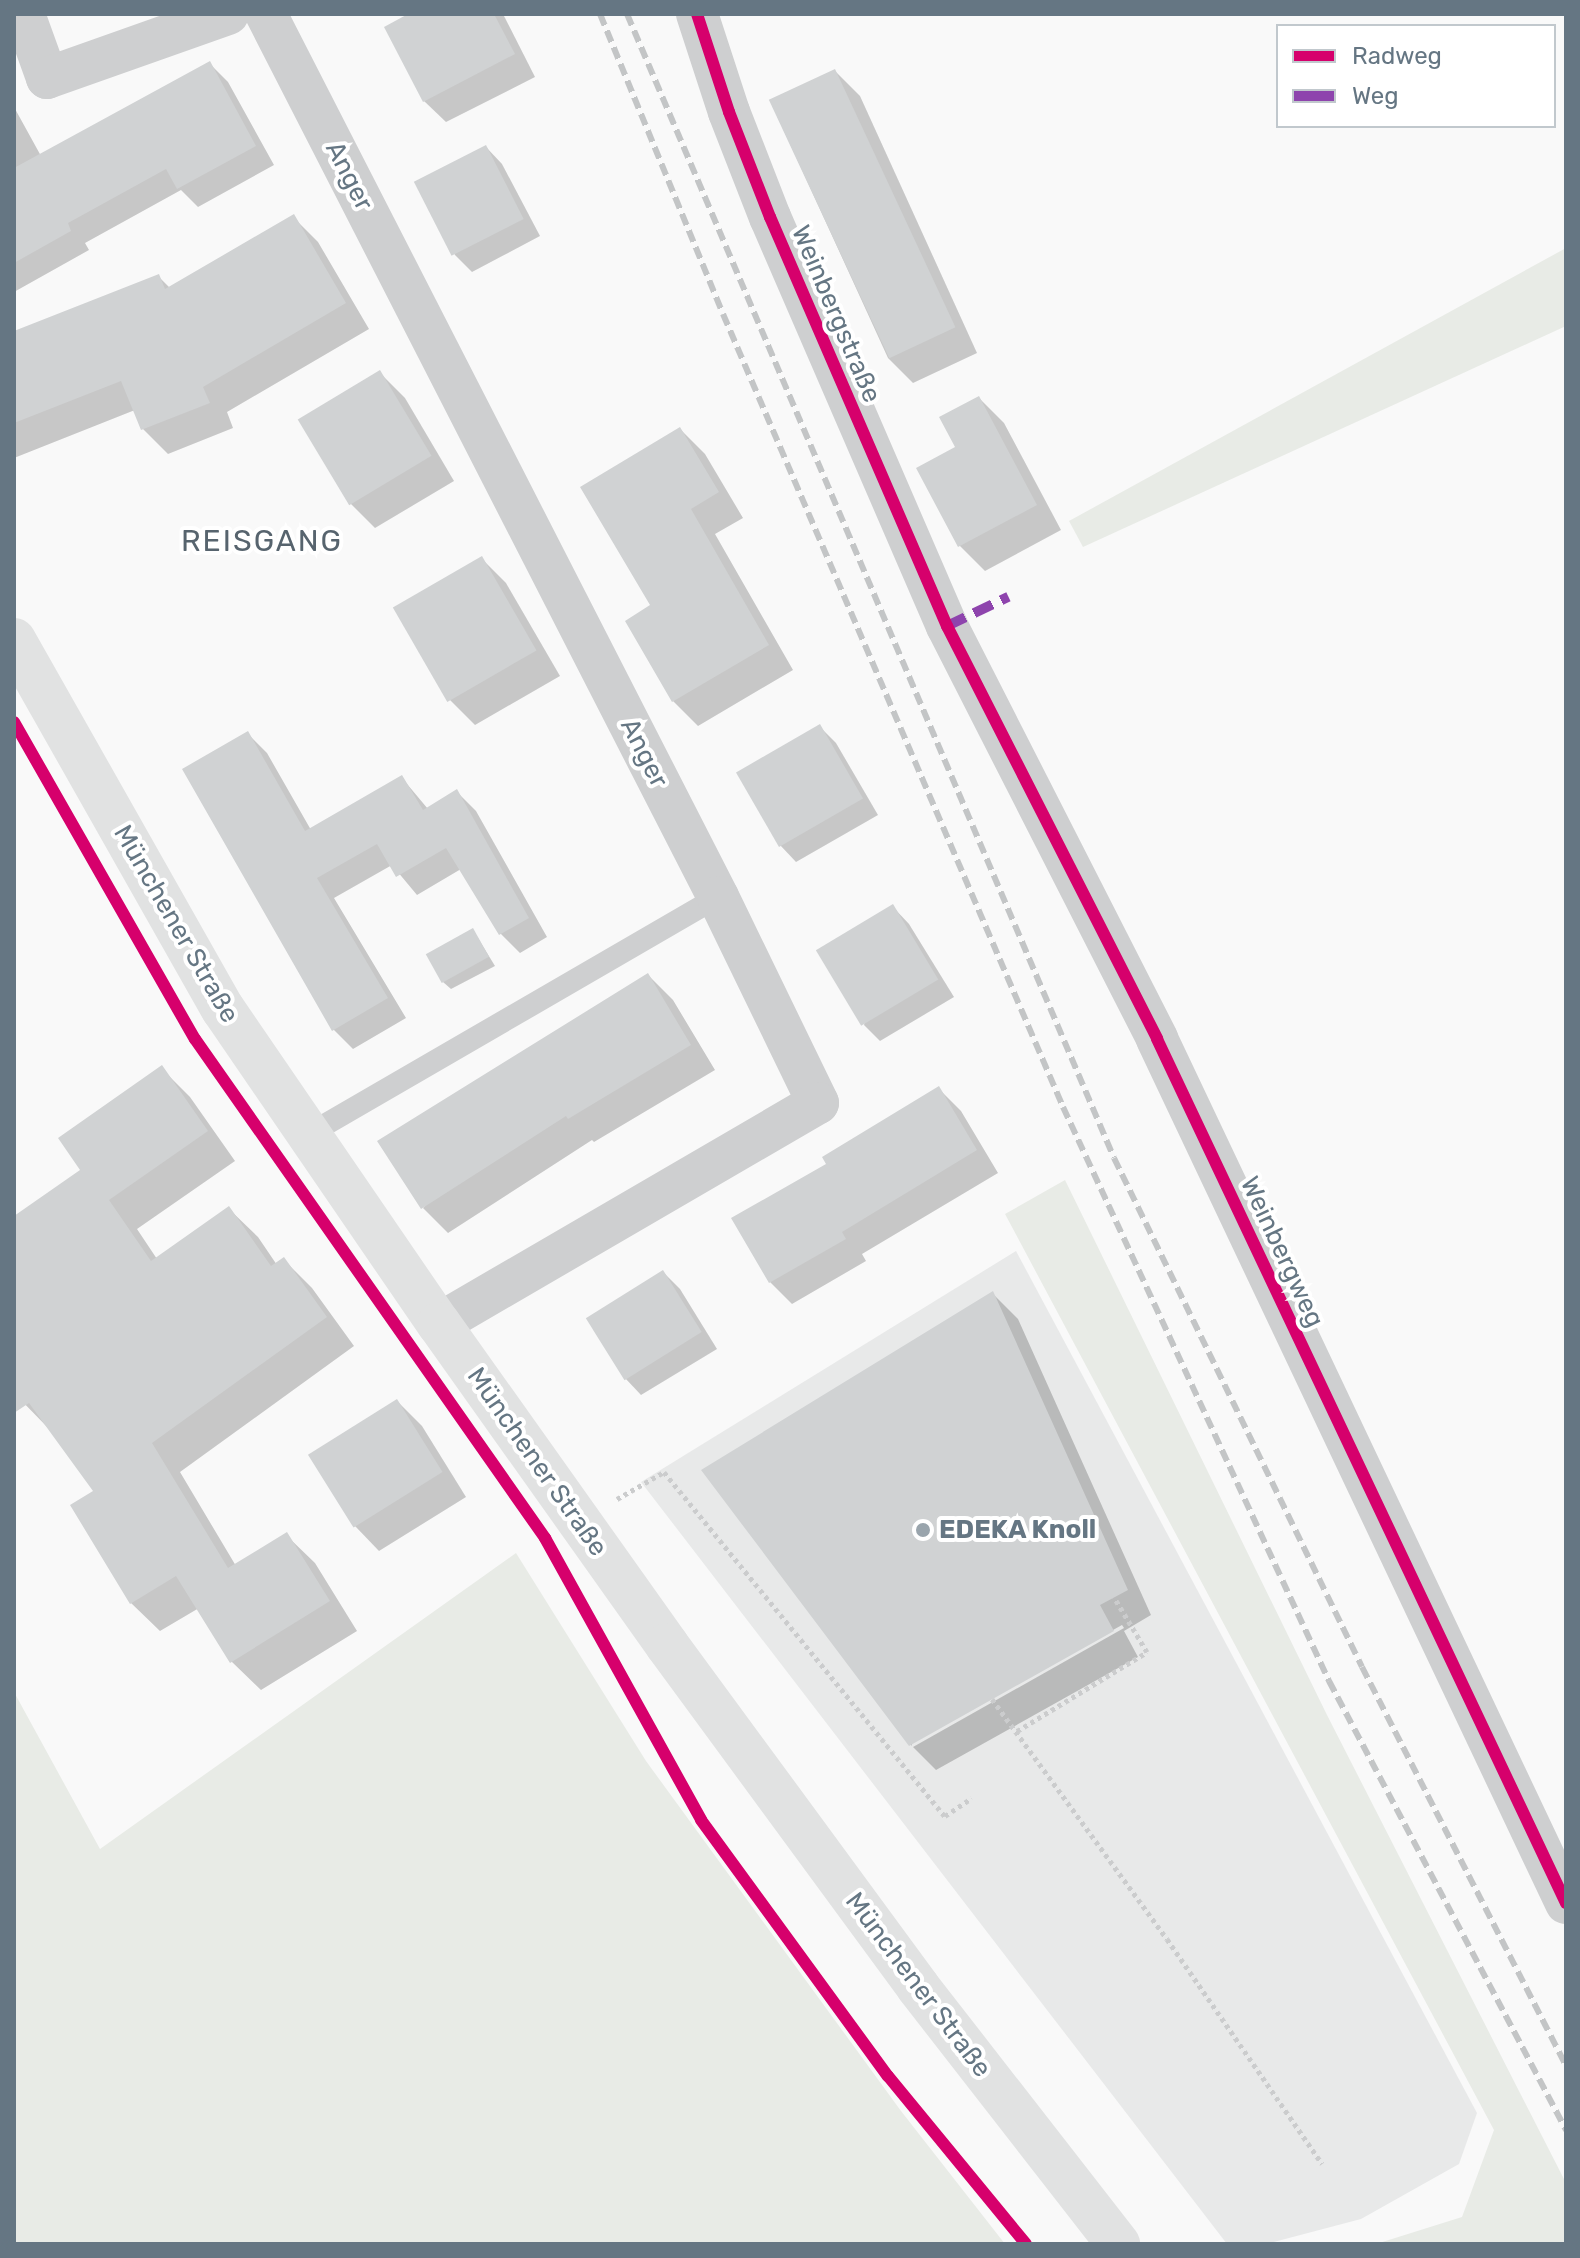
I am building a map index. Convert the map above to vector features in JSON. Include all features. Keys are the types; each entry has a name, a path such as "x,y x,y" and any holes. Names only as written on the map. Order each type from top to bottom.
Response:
{"main road":[{"name":"Münchener Straße","path":"14,640 223,1009 439,1324 676,1658 918,1987 1118,2244"}],"street":[{"path":"24,14 47,78 228,14"},
{"name":"Anger","path":"266,14 718,897 818,1103 439,1324"},
{"name":"Weinbergstraße","path":"697,14 729,112 770,217 947,626"},
{"name":"Weinbergweg","path":"947,626 1157,1039 1566,1903"}],"lane":[{"path":"309,1134 718,897"}],"path":[{"path":"613,1501 664,1472 945,1816 972,1798"},
{"path":"1017,1731 1147,1652 1114,1597"},
{"path":"992,1699 1167,1939 1322,2164"}],"shaded area":[{"path":"1566,248 1566,326 1083,547 1069,521"},
{"path":"1065,1180 1327,1715 1566,2183 1566,2244 1376,2244 1462,2217 1494,2130 1005,1214"},
{"path":"1016,1251 1477,2113 1459,2164 1361,2219 1266,2244 1227,2244 641,1482"},
{"path":"516,1553 646,1761 901,2111 1005,2244 14,2244 14,1692 100,1849"}],"building":[{"path":"408,14 494,14 515,54 423,102 384,27"},
{"path":"210,61 256,146 177,189 166,169 68,223 71,231 14,263 14,168"},
{"path":"835,69 955,327 889,358 769,100"},
{"path":"486,145 524,219 452,256 414,182"},
{"path":"294,214 346,303 203,387 210,403 141,430 121,381 14,423 14,331 159,274 165,289"},
{"path":"380,370 432,456 349,505 298,419"},
{"path":"979,396 1037,505 958,547 916,468 955,447 939,417"},
{"path":"680,427 719,492 691,509 769,645 672,702 625,621 650,605 580,487"},
{"path":"482,556 536,650 447,702 393,608"},
{"path":"820,724 863,798 779,847 736,772"},
{"path":"248,731 305,831 402,775 423,810 457,789 529,918 499,935 446,848 396,877 377,844 317,878 388,998 332,1031 182,769"},
{"path":"893,904 938,979 861,1026 816,950"},
{"path":"473,928 489,957 442,983 426,954"},
{"path":"648,973 691,1045 568,1119 566,1116 421,1209 377,1141"},
{"path":"162,1065 208,1131 109,1200 151,1261 229,1206 271,1266 284,1257 327,1317 152,1443 228,1568 287,1532 330,1601 230,1663 176,1576 130,1604 70,1505 93,1491 29,1403 14,1413 14,1216 80,1170 58,1138"},
{"path":"939,1086 977,1150 842,1232 846,1239 769,1283 731,1218 826,1164 822,1157"},
{"path":"663,1270 702,1332 625,1380 586,1318"},
{"name":"EDEKA Knoll","path":"993,1291 1128,1590 1100,1605 1114,1631 909,1746 701,1470"},
{"path":"397,1399 443,1472 354,1528 308,1455"}],"railway":[{"path":"600,14 723,314 1063,1107 1329,1681 1566,2130"},
{"path":"627,14 1114,1158 1362,1667 1566,2066"}],"marked path":[{"path":"947,626 1008,597"}],"cycle path":[{"path":"697,14 729,112 770,217 947,626 1157,1039 1566,1903"},
{"path":"14,722 195,1039 545,1538 701,1820 888,2076 1026,2244"}],"place":[{"name":"EDEKA Knoll","path":"923,1530"}],"district":[{"name":"REISGANG","path":"262,541"}]}
